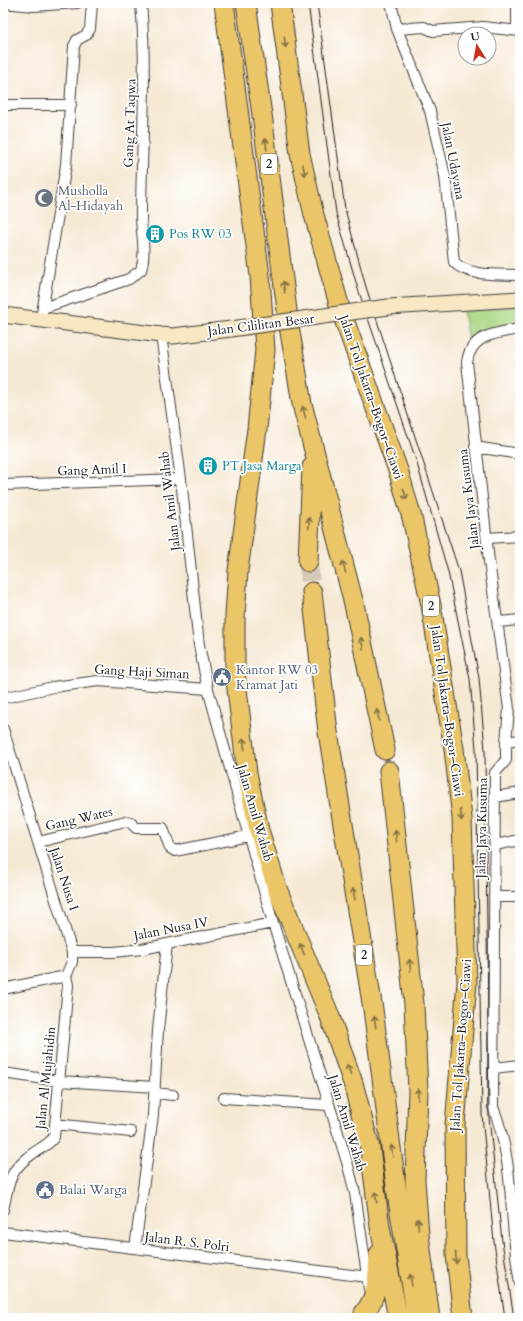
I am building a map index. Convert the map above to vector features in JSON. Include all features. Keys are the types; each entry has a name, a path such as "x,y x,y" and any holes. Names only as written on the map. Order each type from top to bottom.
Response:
{"highway":[{"path":"224,3 260,276 264,350 257,429 238,571 235,616 235,672 247,773 259,830 271,871 329,1014 353,1083 370,1148 380,1227 398,1318"},
{"name":"2","path":"246,3 289,326 302,404 312,450 354,604 385,750"},
{"name":"Jalan Tol Jakarta–Bogor–Ciawi","path":"280,3 300,154 314,215 340,308 399,473 412,518 431,605 454,749 462,818 467,967 463,1040 455,1125 456,1255 463,1318"},
{"name":"2","path":"308,562 312,450"},
{"name":"2","path":"312,592 328,732 373,1009 397,1194 417,1318"},
{"path":"389,771 414,1004 418,1092 415,1180 419,1235 430,1318"},
{"path":"368,1318 364,1313 370,1306 375,1295 380,1227"}],"street":[{"path":"3,4 34,6 77,3"},
{"path":"42,314 66,166 74,46 76,40 86,35 90,29 92,3"},
{"name":"Gang At Taqwa","path":"42,314 129,279 141,270 143,261 141,191 145,101 141,3"},
{"name":"Jalan Udayana","path":"391,3 398,29 430,111 445,176 454,262 459,268 469,272 520,275"},
{"path":"398,29 426,27 433,31 483,27 519,31 517,3"},
{"path":"3,105 71,105"},
{"name":"Jalan Cililitan Besar","path":"3,315 42,314 173,336 388,307 520,299"},
{"name":"Jalan Jaya Kusuma","path":"520,329 491,335 476,343 470,349 468,362 475,447 509,709 506,760 495,773 493,1107 502,1128 520,1282"},
{"name":"Jalan Amil Wahab","path":"161,335 182,479 198,645 208,689 248,836 355,1192 370,1289"},
{"path":"475,447 520,454"},
{"name":"Gang Amil I","path":"3,484 74,484 182,479"},
{"path":"486,538 520,536"},
{"path":"498,622 520,620"},
{"name":"Gang Haji Siman","path":"3,698 53,687 98,681 208,689"},
{"name":"Jalan Nusa I","path":"3,729 72,952 72,962 66,976"},
{"path":"506,742 520,740"},
{"path":"495,797 520,793"},
{"name":"Gang Wates","path":"38,842 126,821 130,822 136,828 163,828 170,848 175,851 248,836"},
{"path":"495,845 520,840"},
{"path":"494,897 520,897"},
{"name":"Jalan Nusa IV","path":"72,952 114,952 167,944 273,923"},
{"path":"135,1248 155,1090 158,1030 167,944"},
{"path":"3,989 66,976"},
{"name":"Jalan Al Mujahidin","path":"3,1210 12,1172 32,1153 49,1144 54,1137 68,985 66,976"},
{"path":"494,1068 520,1065"},
{"path":"3,1073 59,1081 155,1090 173,1095"},
{"path":"224,1098 328,1105"},
{"path":"55,1124 131,1132"},
{"name":"Jalan R. S. Polri","path":"3,1232 368,1277"}],"green space":[{"path":"520,306 520,321 477,331 468,340 463,311"}],"tunnel":[{"path":"308,562 312,592"}],"tram line":[{"path":"308,3 336,213 358,289 416,460 448,572 470,679 476,749 482,1115 494,1242 505,1318"},
{"path":"317,3 345,209 366,287 459,571 479,678 485,750 489,1117 502,1241 514,1318"}],"place":[{"name":"Musholla Al-Hidayah","path":"44,198"},
{"name":"Pos RW 03","path":"155,234"},
{"name":"PT Jasa Marga","path":"208,466"},
{"name":"Kantor RW 03 Kramat Jati","path":"222,677"},
{"name":"Balai Warga","path":"45,1190"}]}
